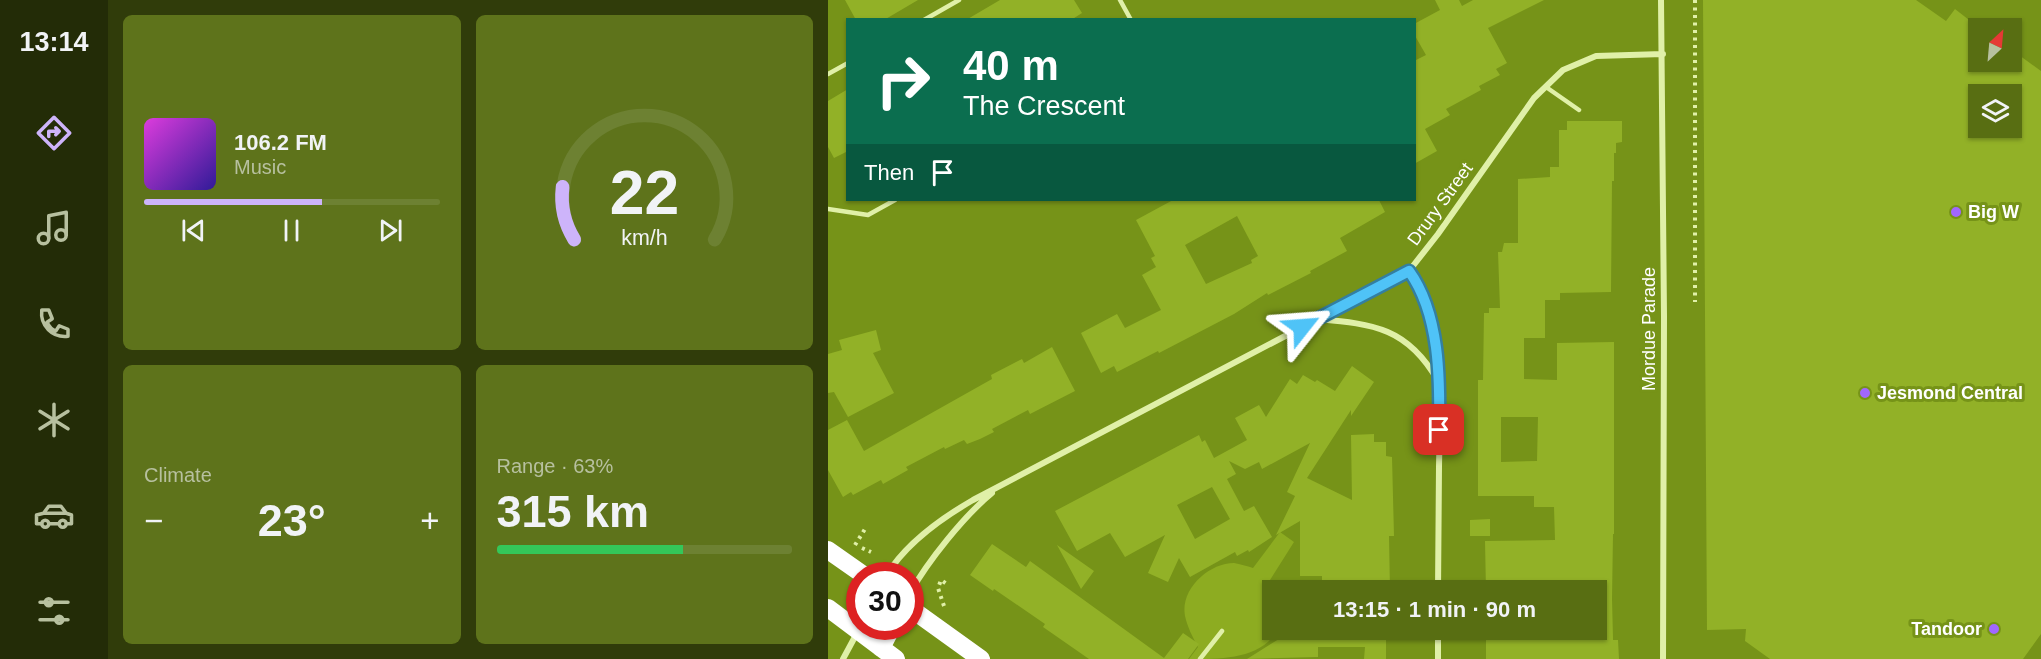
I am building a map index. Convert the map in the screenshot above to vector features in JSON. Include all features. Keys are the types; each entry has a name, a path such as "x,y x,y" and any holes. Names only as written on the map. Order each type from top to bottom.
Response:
{"highway":[{"path":"828,550 846,563"},
{"path":"828,608 846,620"},
{"path":"924,618 981,659"},
{"path":"870,640 880,651 896,659"},
{"path":"880,651 886,640"}],"street":[{"name":"Mordue Parade","path":"1662,0 1663,659"},
{"name":"Drury Street","path":"897,562 927,530 973,500 1409,271 1438,234 1534,98 1563,70 1596,56 1663,54"},
{"path":"1409,271 1419,285 1431,320 1440,384 1438,580"},
{"path":"1317,318 1360,323 1385,330 1406,342 1426,360 1440,384"},
{"name":"Drury Street","path":"924,574 964,520 999,487"},
{"path":"843,659 853,640"},
{"path":"1438,640 1438,659"}],"lane":[{"path":"928,18 959,0"},
{"path":"1120,0 1130,18"},
{"path":"828,74 846,64"},
{"path":"1546,87 1579,110"},
{"path":"828,209 868,215 893,201"},
{"path":"1200,659 1222,631"}],"path":[{"path":"1695,0 1695,302"},
{"path":"854,544 865,529"},
{"path":"945,606 938,588 941,580 948,585"}],"green space":[{"path":"1280,532 1294,542 1270,580 1262,580 1262,640 1270,640 1251,652 1240,655 1215,659 1189,659 1198,647 1185,616 1187,596 1192,587 1198,579 1215,567 1234,563 1253,568"}],"building":[{"path":"845,0 918,0 887,18 855,18"},
{"path":"1000,0 1074,0 1082,13 1074,18 969,18"},
{"path":"1435,0 1459,0 1462,6 1473,0 1544,0 1488,28 1507,63 1496,69 1500,75 1479,86 1481,90 1446,109 1450,115 1425,129 1437,151 1416,163 1416,60 1426,55 1416,38 1416,23 1440,10"},
{"name":"Jesmond Central","path":"1703,0 1916,0 1946,21 1955,9 1968,19 1968,72 2022,72 2022,57 2041,71 2041,634 2023,659 1770,659 1745,641 1746,629 1707,630"},
{"path":"846,90 846,152 834,158 828,147 828,101"},
{"path":"1567,121 1622,121 1622,142 1616,143 1614,181 1612,181 1611,292 1560,293 1560,300 1545,300 1545,338 1524,338 1524,379 1557,380 1557,343 1614,342 1612,599 1613,640 1618,640 1619,659 1486,659 1486,640 1607,640 1607,580 1486,580 1485,541 1555,540 1554,507 1534,507 1534,496 1478,496 1478,380 1483,380 1484,313 1489,313 1489,308 1500,308 1498,252 1502,252 1504,243 1518,243 1518,179 1550,177 1550,167 1559,167 1559,130 1567,130","holes":["1501,417 1538,417 1537,461 1501,462"]},
{"path":"1171,201 1380,201 1385,212 1340,238 1347,251 1310,271 1311,273 1268,295 1267,293 1234,314 1159,353 1158,351 1117,372 1114,366 1101,373 1081,333 1117,314 1125,328 1161,310 1142,275 1156,267 1151,258 1155,256 1136,220","holes":["1237,216 1258,256 1251,260 1252,263 1206,284 1185,245"]},
{"path":"876,330 881,350 873,353 894,393 848,417 834,392 828,393 828,354 842,350 839,340"},
{"path":"1052,347 1075,391 1030,414 1028,410 992,429 994,432 980,439 967,444 964,440 945,449 944,447 906,467 908,470 883,484 881,480 853,495 851,492 843,497 828,470 828,430 847,420 864,451 992,379 991,375 1022,359 1024,363"},
{"path":"1352,366 1374,382 1351,416 1351,410 1307,478 1352,500 1351,435 1374,434 1374,442 1386,442 1386,456 1392,457 1394,536 1389,536 1390,580 1322,580 1322,576 1300,576 1300,521 1276,535 1295,496 1287,492 1310,443 1262,469 1259,462 1245,469 1229,461 1236,474 1227,479 1244,511 1254,506 1272,537 1249,552 1248,550 1237,556 1235,552 1190,577 1179,558 1168,582 1148,573 1165,535 1125,557 1110,533 1077,551 1055,511 1199,435 1202,442 1205,440 1214,458 1247,440 1235,418 1259,405 1266,417 1290,379 1297,384 1303,375 1315,382 1317,380 1335,391","holes":["1212,487 1230,519 1195,539 1177,505"]},
{"path":"1490,519 1490,536 1470,536 1470,520"},
{"path":"992,544 1026,567 1030,561 1164,658 1183,633 1199,644 1188,659 1089,659 1043,627 1045,624 970,575"},
{"path":"1057,545 1094,571 1081,589"},
{"path":"1277,640 1386,640 1386,659 1364,659 1365,647 1318,647 1318,657 1247,659"}],"place":[{"name":"Big W","path":"1956,212"},
{"name":"Jesmond Central","path":"1865,393"},
{"name":"Tandoor","path":"1994,629"}],"route":[{"path":"1302,327 1409,271 1419,285 1431,320 1440,384 1439,430"}]}
